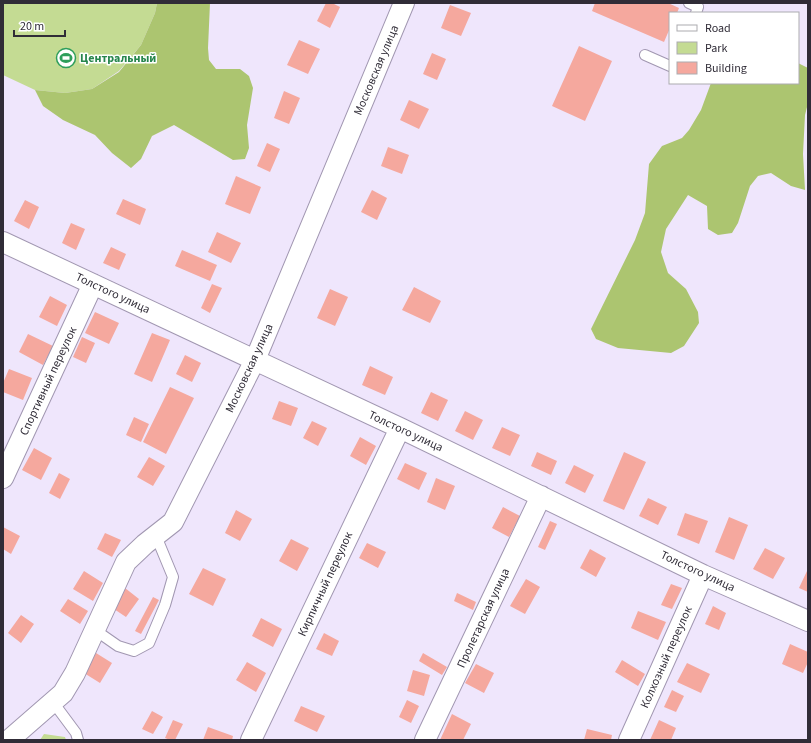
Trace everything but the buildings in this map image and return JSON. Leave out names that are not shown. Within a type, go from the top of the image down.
[{"type":"street","name":"Московская улица","points":[[9,740],[64,693],[126,562],[145,544],[173,522],[255,360],[404,3]]},
{"type":"street","name":"Толстого улица","points":[[3,242],[400,428],[703,575],[808,621]]},
{"type":"street","name":"Спортивный переулок","points":[[3,478],[93,284]]},
{"type":"street","name":"Кирпичный переулок","points":[[251,740],[400,428]]},
{"type":"street","name":"Пролетарская улица","points":[[426,740],[541,496]]},
{"type":"street","name":"Колхозный переулок","points":[[629,740],[703,575]]},
{"type":"lane","points":[[689,3],[698,7],[696,12]]},
{"type":"lane","points":[[645,55],[669,66]]},
{"type":"lane","points":[[95,630],[118,646],[134,651],[148,643],[166,605],[173,577],[156,536]]},
{"type":"lane","points":[[52,704],[76,733],[78,740]]},
{"type":"green space","name":"Центральный","points":[[3,3],[157,3],[155,13],[141,45],[119,71],[92,89],[65,93],[35,90],[3,75]]},
{"type":"green space","points":[[157,3],[210,3],[208,48],[209,60],[216,69],[240,69],[249,76],[253,88],[247,125],[249,148],[245,159],[233,160],[174,125],[152,136],[141,159],[131,168],[112,153],[95,135],[63,120],[43,106],[35,90],[65,93],[92,89],[119,72],[141,45],[155,13]]},
{"type":"green space","points":[[799,64],[808,68],[808,103],[805,115],[803,154],[805,190],[791,186],[771,173],[758,176],[750,186],[738,223],[732,233],[718,235],[708,229],[707,206],[688,195],[666,229],[661,252],[668,273],[686,289],[698,312],[699,323],[684,346],[671,353],[618,348],[596,339],[591,329],[635,240],[645,213],[649,164],[662,146],[682,138],[689,130],[701,110],[711,84],[799,84]]},
{"type":"green space","points":[[44,734],[65,737],[66,740],[40,740]]},
{"type":"place","name":"Центральный","points":[[66,58]]}]
